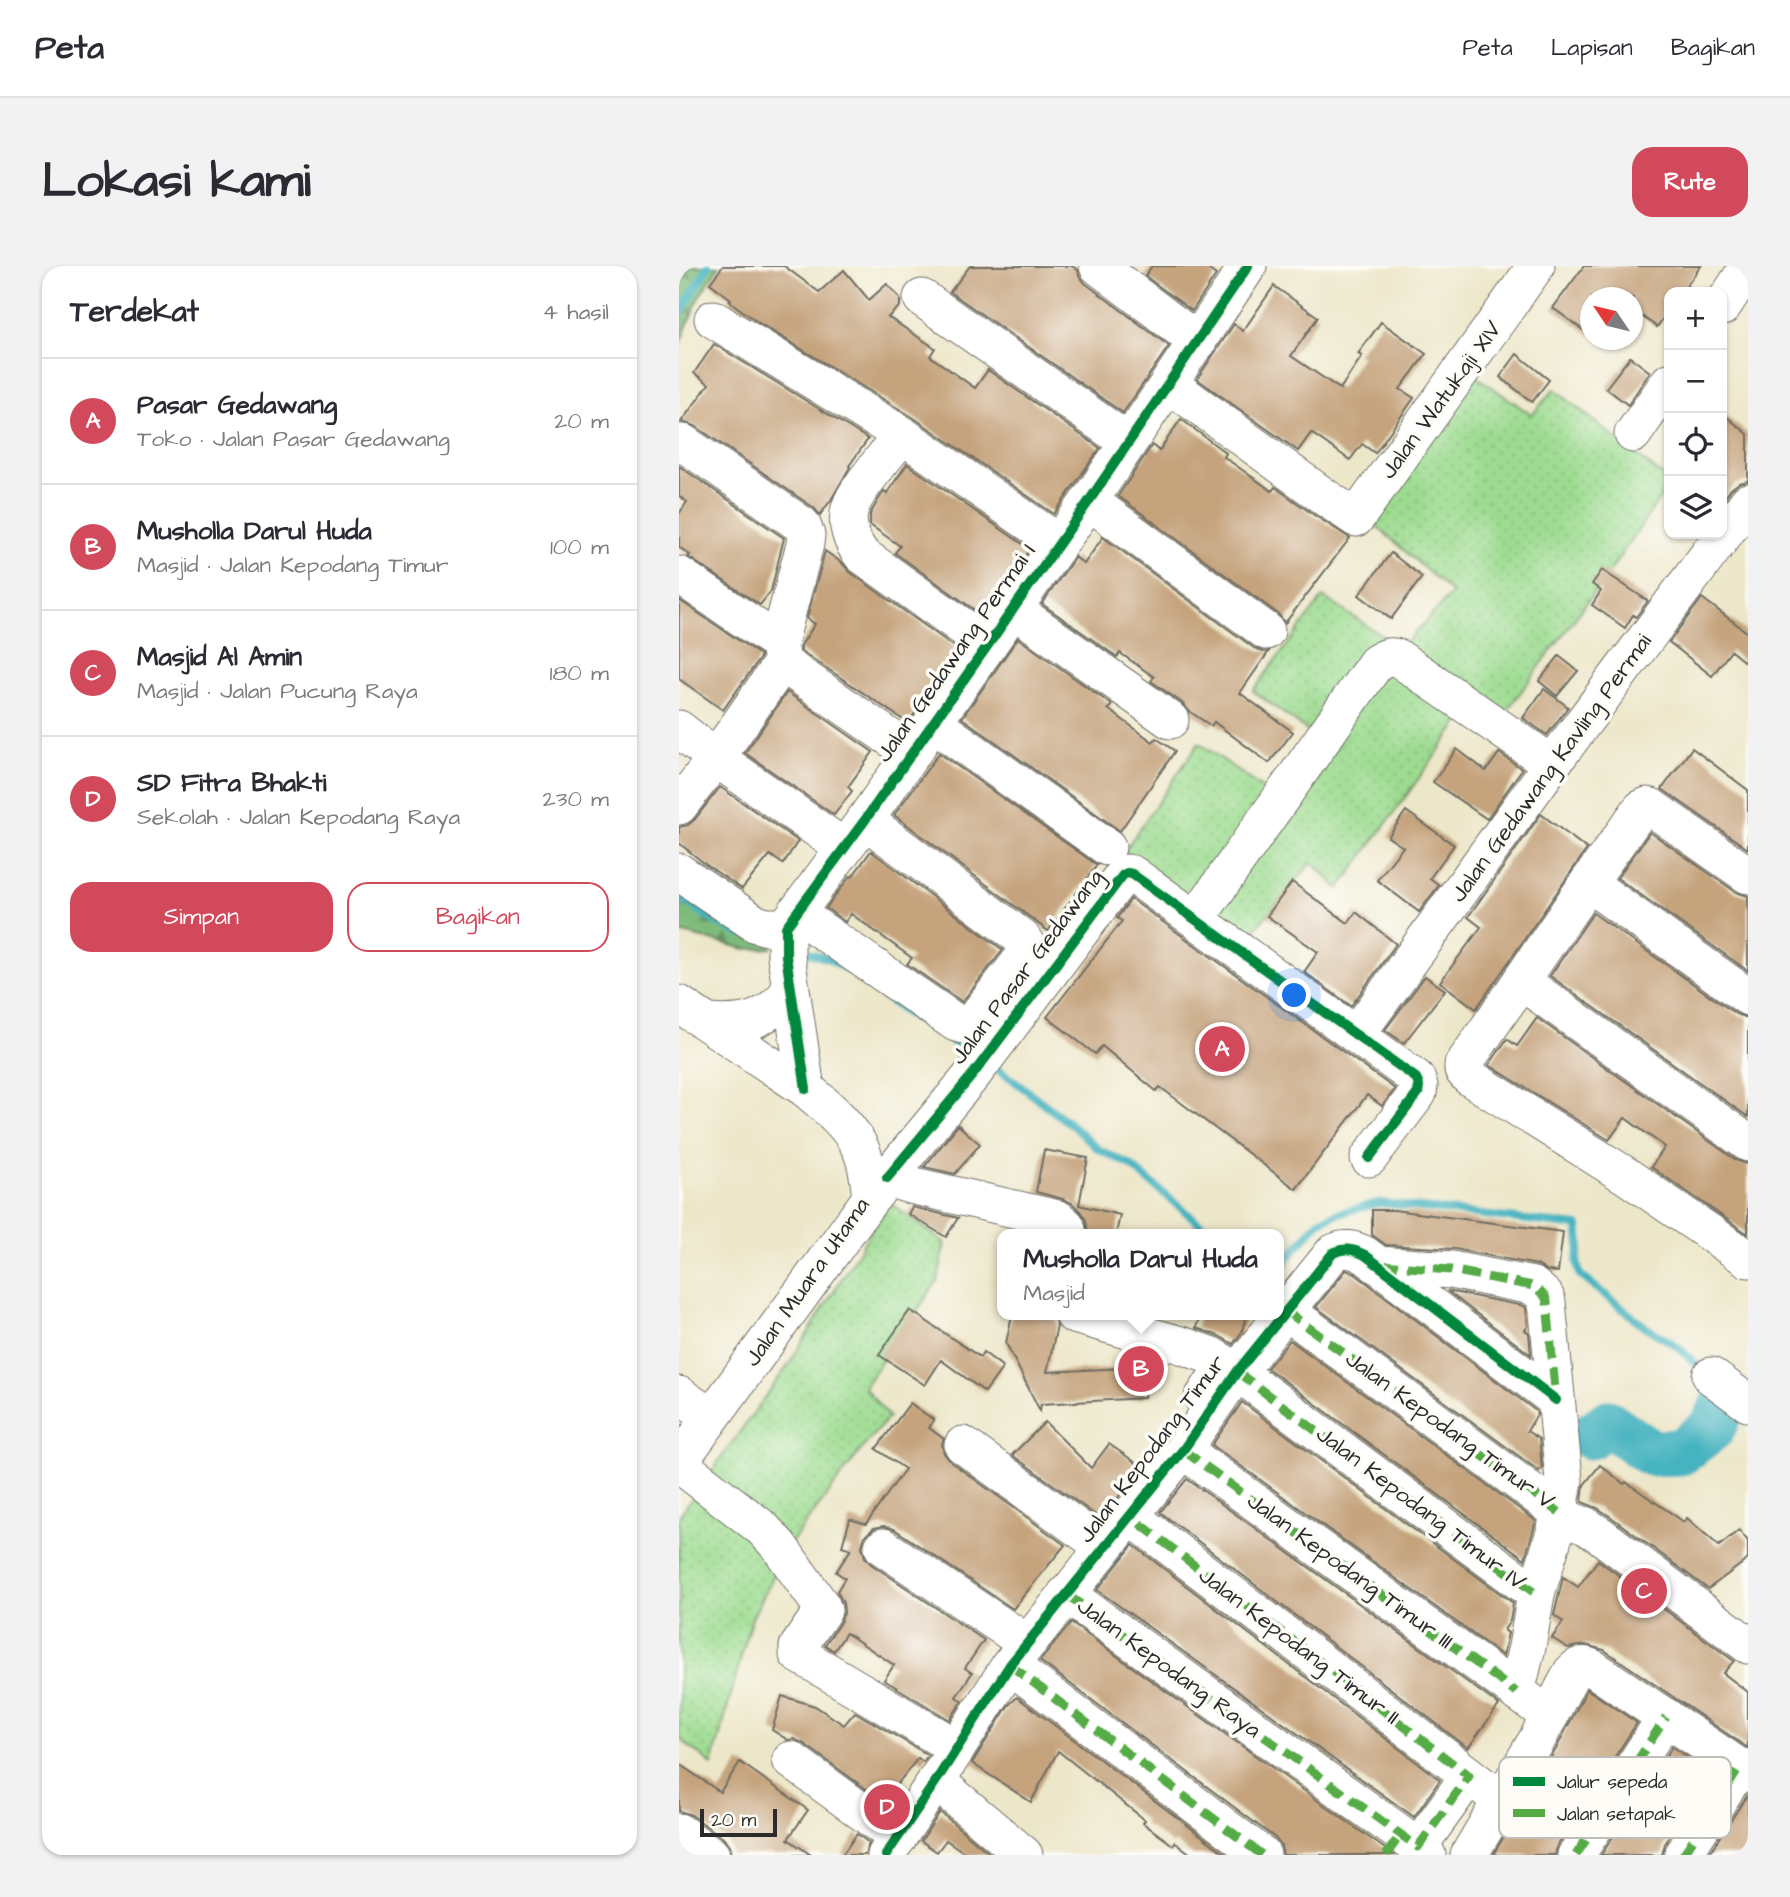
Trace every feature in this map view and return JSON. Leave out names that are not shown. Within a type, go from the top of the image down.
[{"type":"street","points":[[1098,266],[1198,342]]},
{"type":"street","name":"Jalan Gedawang Permai I","points":[[789,933],[854,834],[1089,501],[1248,266]]},
{"type":"street","name":"Jalan Watukaji XIV","points":[[1169,384],[1356,518],[1536,266]]},
{"type":"street","points":[[1727,298],[1743,271]]},
{"type":"street","points":[[922,298],[1128,442]]},
{"type":"street","name":"Jalan Gedawang Permai I","points":[[713,318],[902,435],[1059,543]]},
{"type":"street","points":[[1633,434],[1664,389]]},
{"type":"street","name":"Jalan Gedawang Permai I","points":[[902,435],[856,496],[849,511],[849,529],[855,547],[862,555],[988,645]]},
{"type":"street","points":[[679,443],[683,443],[802,525],[806,535],[781,653],[716,758],[679,806]]},
{"type":"street","points":[[1089,501],[1266,631]]},
{"type":"street","name":"Jalan Gedawang Kavling Permai","points":[[1356,1035],[1552,764],[1748,502]]},
{"type":"street","name":"Jalan Gedawang Permai I","points":[[679,575],[912,752]]},
{"type":"street","name":"Jalan Gedawang Permai I","points":[[1013,608],[1170,720]]},
{"type":"street","points":[[1196,919],[1376,663],[1386,657],[1398,658],[1552,764]]},
{"type":"street","name":"Jalan Gedawang Permai I","points":[[933,723],[1107,847]]},
{"type":"street","points":[[679,729],[716,758],[854,834],[1022,938],[1027,946],[1027,953],[970,1025],[963,1026],[789,933],[756,924],[679,872]]},
{"type":"street","points":[[1748,875],[1651,807],[1641,809],[1463,1065],[1463,1070],[1469,1077],[1625,1175],[1748,1258]]},
{"type":"street","name":"Jalan Pasar Gedawang","points":[[879,1188],[974,1073],[1127,873],[1196,919],[1416,1078],[1418,1093],[1369,1158]]},
{"type":"street","points":[[1588,883],[1748,997]]},
{"type":"street","points":[[789,933],[791,991],[806,1089]]},
{"type":"street","points":[[1521,981],[1748,1143]]},
{"type":"street","points":[[693,1014],[727,1025],[754,1021],[764,1016],[791,991]]},
{"type":"street","name":"Jalan Muara Utama","points":[[679,1463],[879,1188],[868,1171],[861,1148],[849,1130],[823,1104],[806,1089],[693,1014]]},
{"type":"street","points":[[879,1188],[910,1185],[1058,1219],[1067,1229]]},
{"type":"street","name":"Jalan Kepodang Timur","points":[[1285,1310],[1323,1263],[1340,1249],[1358,1252],[1377,1265]]},
{"type":"street","points":[[1377,1265],[1556,1400]]},
{"type":"street","name":"Jalan Kepodang Timur V","points":[[1377,1265],[1451,1270],[1533,1286],[1548,1302],[1564,1480],[1561,1516]]},
{"type":"street","name":"Jalan Kepodang Timur V","points":[[1285,1310],[1561,1516]]},
{"type":"street","name":"Jalan Kepodang Timur","points":[[1092,1320],[1181,1345],[1222,1362],[1220,1372],[1173,1446],[1162,1468],[1160,1479]]},
{"type":"street","name":"Jalan Kepodang Timur","points":[[1066,1594],[1183,1450],[1237,1371],[1277,1320]]},
{"type":"street","name":"Jalan Kepodang Timur IV","points":[[1237,1371],[1536,1594],[1561,1516]]},
{"type":"street","points":[[1711,1376],[1748,1403]]},
{"type":"street","points":[[679,1395],[711,1417]]},
{"type":"street","points":[[963,1445],[1104,1547]]},
{"type":"street","name":"Jalan Kepodang Timur III","points":[[1183,1450],[1550,1716]]},
{"type":"street","points":[[679,1463],[762,1528],[779,1546],[822,1607],[823,1610],[797,1647],[798,1654],[957,1748]]},
{"type":"street","name":"Jalan Kepodang Timur II","points":[[1130,1516],[1499,1798]]},
{"type":"street","points":[[1561,1516],[1600,1535],[1748,1645]]},
{"type":"street","points":[[883,1547],[1018,1654],[1262,1855]]},
{"type":"street","name":"Jalan Kepodang Raya","points":[[892,1846],[1018,1654],[1066,1594],[1408,1848]]},
{"type":"street","points":[[1516,1692],[1536,1594]]},
{"type":"street","points":[[1526,1757],[1572,1672],[1577,1667],[1586,1665],[1725,1757]]},
{"type":"street","points":[[1640,1757],[1666,1717]]},
{"type":"street","points":[[791,1760],[892,1846]]},
{"type":"street","points":[[1731,1788],[1744,1770]]},
{"type":"street","points":[[1408,1848],[1469,1776]]},
{"type":"street","points":[[936,1781],[1024,1855]]},
{"type":"street","points":[[1469,1855],[1499,1803]]},
{"type":"street","points":[[679,1832],[711,1855]]},
{"type":"street","points":[[1576,1855],[1587,1838]]},
{"type":"street","points":[[1683,1855],[1695,1838]]},
{"type":"green space","points":[[679,266],[719,266],[699,297],[679,345]]},
{"type":"green space","points":[[1473,374],[1532,415],[1554,389],[1664,477],[1664,492],[1610,571],[1506,712],[1479,695],[1339,889],[1312,862],[1249,936],[1124,851],[1199,743],[1265,790],[1312,734],[1253,691],[1323,597],[1401,648],[1452,593],[1370,520]]},
{"type":"green space","points":[[679,888],[754,929],[772,948],[746,949],[679,932]]},
{"type":"green space","points":[[889,1202],[945,1243],[938,1280],[864,1387],[889,1417],[788,1547],[751,1620],[712,1765],[679,1738],[679,1516],[789,1364]]},
{"type":"building","points":[[723,266],[784,266],[819,292],[844,270],[869,300],[887,284],[900,298],[900,306],[888,317],[935,348],[930,356],[975,388],[988,370],[1100,448],[1054,514],[914,418],[759,323],[729,301],[731,299],[710,283]]},
{"type":"building","points":[[970,266],[1072,266],[1078,270],[1085,283],[1169,346],[1123,413],[950,292]]},
{"type":"building","points":[[1152,266],[1204,266],[1216,275],[1192,311],[1145,276]]},
{"type":"building","points":[[1584,266],[1701,266],[1686,287],[1664,287],[1664,317],[1657,327],[1643,317],[1643,287],[1580,287],[1580,328],[1553,308]]},
{"type":"building","points":[[1274,286],[1318,317],[1291,356],[1340,389],[1362,356],[1358,354],[1381,322],[1426,354],[1400,389],[1414,398],[1375,453],[1362,444],[1350,460],[1311,433],[1298,451],[1197,379],[1234,324],[1243,331]]},
{"type":"building","points":[[714,344],[868,439],[820,515],[814,508],[695,426],[681,422],[709,384],[694,373]]},
{"type":"building","points":[[1517,354],[1549,380],[1532,402],[1500,377]]},
{"type":"building","points":[[1630,357],[1650,372],[1628,405],[1606,388]]},
{"type":"building","points":[[1727,417],[1748,434],[1748,481],[1731,489],[1727,495]]},
{"type":"building","points":[[1181,419],[1226,453],[1224,457],[1272,491],[1275,487],[1350,538],[1285,623],[1278,614],[1118,496],[1152,445],[1159,451]]},
{"type":"building","points":[[907,464],[1030,549],[983,616],[895,553],[900,546],[870,525],[870,514],[877,502],[884,491],[887,493]]},
{"type":"building","points":[[679,466],[784,538],[771,591],[760,605],[688,557],[690,555],[679,547],[679,514],[687,502],[679,496]]},
{"type":"building","points":[[1103,537],[1254,648],[1263,652],[1269,651],[1240,693],[1293,732],[1269,763],[1214,722],[1211,726],[1189,711],[1151,681],[1154,677],[1120,653],[1117,657],[1042,604],[1075,557],[1084,564]]},
{"type":"building","points":[[825,551],[959,650],[908,723],[801,651],[801,645],[815,624],[807,618]]},
{"type":"building","points":[[1391,553],[1422,577],[1391,619],[1359,595]]},
{"type":"building","points":[[1602,570],[1648,601],[1636,617],[1633,615],[1625,628],[1592,605],[1601,591],[1592,584]]},
{"type":"building","points":[[1702,598],[1748,633],[1748,665],[1731,651],[1712,676],[1669,642]]},
{"type":"building","points":[[679,600],[760,655],[723,710],[679,679]]},
{"type":"building","points":[[1018,638],[1112,705],[1108,709],[1153,742],[1156,738],[1175,751],[1120,831],[962,718]]},
{"type":"building","points":[[1559,656],[1578,671],[1557,696],[1539,681]]},
{"type":"building","points":[[1544,689],[1568,707],[1547,735],[1523,718]]},
{"type":"building","points":[[787,692],[873,752],[848,787],[852,791],[834,815],[745,753]]},
{"type":"building","points":[[1692,748],[1748,790],[1748,849],[1662,789]]},
{"type":"building","points":[[1457,749],[1486,771],[1499,753],[1522,769],[1487,819],[1433,782]]},
{"type":"building","points":[[939,753],[1097,865],[1048,931],[894,815]]},
{"type":"building","points":[[720,787],[798,841],[783,864],[770,855],[742,889],[679,843],[679,827],[688,825],[695,819]]},
{"type":"building","points":[[1406,811],[1454,845],[1430,878],[1439,885],[1419,912],[1377,880],[1403,847],[1388,837]]},
{"type":"building","points":[[1541,814],[1587,849],[1476,1009],[1440,982],[1481,927],[1468,917]]},
{"type":"building","points":[[1650,832],[1736,892],[1748,896],[1748,971],[1617,878]]},
{"type":"building","points":[[871,851],[1003,950],[962,1002],[907,964],[912,958],[851,914],[845,922],[826,908]]},
{"type":"building","points":[[1292,882],[1348,923],[1356,912],[1396,944],[1351,1006],[1304,972],[1318,952],[1267,916]]},
{"type":"building","points":[[1131,899],[1395,1089],[1382,1106],[1367,1095],[1296,1189],[1160,1087],[1156,1091],[1102,1046],[1095,1054],[1047,1017],[1122,921],[1117,918]]},
{"type":"building","points":[[1593,913],[1736,1014],[1748,1018],[1748,1117],[1550,976]]},
{"type":"building","points":[[1425,976],[1445,990],[1404,1043],[1385,1030]]},
{"type":"building","points":[[1537,1018],[1736,1160],[1748,1164],[1748,1234],[1651,1167],[1665,1147],[1625,1118],[1609,1140],[1489,1065],[1507,1039],[1517,1046]]},
{"type":"building","points":[[958,1125],[980,1144],[955,1174],[924,1167]]},
{"type":"building","points":[[1044,1150],[1088,1158],[1079,1205],[1120,1215],[1117,1229],[1087,1229],[1086,1220],[1072,1203],[1036,1192]]},
{"type":"building","points":[[912,1207],[958,1218],[946,1237],[908,1214]]},
{"type":"building","points":[[1372,1210],[1394,1210],[1563,1232],[1558,1272],[1547,1271],[1537,1265],[1455,1249],[1386,1245],[1372,1235]]},
{"type":"building","points":[[1346,1270],[1354,1273],[1536,1411],[1537,1415],[1527,1431],[1539,1439],[1542,1467],[1539,1471],[1316,1307]]},
{"type":"building","points":[[1447,1291],[1524,1306],[1528,1326],[1525,1330],[1529,1333],[1531,1355]]},
{"type":"building","points":[[910,1310],[980,1357],[983,1352],[1003,1367],[985,1392],[941,1360],[925,1385],[879,1355]]},
{"type":"building","points":[[1011,1320],[1055,1320],[1057,1326],[1047,1372],[1124,1368],[1128,1352],[1152,1359],[1144,1398],[1041,1404],[1040,1411],[1006,1343]]},
{"type":"building","points":[[1198,1320],[1245,1320],[1233,1344],[1196,1328]]},
{"type":"building","points":[[1290,1340],[1536,1521],[1525,1559],[1267,1368]]},
{"type":"building","points":[[1242,1402],[1513,1603],[1510,1621],[1504,1630],[1508,1633],[1503,1656],[1212,1445]]},
{"type":"building","points":[[910,1403],[934,1420],[929,1428],[944,1439],[944,1453],[951,1462],[1065,1545],[1013,1609],[894,1529],[884,1526],[874,1528],[865,1536],[862,1546],[865,1557],[871,1564],[984,1640],[965,1668],[972,1673],[956,1697],[962,1701],[950,1720],[884,1680],[894,1665],[846,1633],[834,1651],[825,1645],[844,1613],[837,1591],[845,1578],[836,1572],[851,1549],[842,1546],[850,1519],[866,1524],[905,1469],[876,1449]]},
{"type":"building","points":[[1045,1422],[1091,1468],[1109,1444],[1142,1467],[1101,1519],[1012,1455]]},
{"type":"building","points":[[1600,1465],[1624,1484],[1626,1482],[1684,1522],[1687,1518],[1719,1546],[1739,1530],[1748,1541],[1748,1559],[1708,1589],[1611,1517],[1582,1502],[1584,1485]]},
{"type":"building","points":[[1187,1479],[1499,1705],[1468,1748],[1160,1512]]},
{"type":"building","points":[[1133,1545],[1440,1780],[1414,1817],[1097,1590]]},
{"type":"building","points":[[1598,1560],[1734,1661],[1723,1673],[1748,1692],[1748,1748],[1604,1650],[1585,1645],[1568,1648],[1552,1638],[1563,1622],[1554,1615],[1563,1577],[1578,1587]]},
{"type":"building","points":[[1071,1623],[1394,1855],[1283,1855],[1275,1838],[1040,1661]]},
{"type":"building","points":[[1587,1689],[1637,1723],[1615,1757],[1551,1757]]},
{"type":"building","points":[[782,1696],[815,1706],[844,1725],[855,1712],[928,1755],[923,1762],[918,1758],[891,1792],[899,1798],[892,1808],[803,1743],[794,1739],[788,1740],[772,1730]]},
{"type":"building","points":[[1017,1697],[1227,1855],[1192,1855],[1175,1842],[1173,1845],[1058,1751],[1031,1802],[972,1763],[1008,1706]]},
{"type":"building","points":[[1672,1747],[1687,1757],[1665,1757]]},
{"type":"building","points":[[740,1762],[808,1810],[788,1839],[811,1855],[732,1855],[730,1846],[723,1838],[691,1815],[679,1811],[679,1764],[720,1792]]},
{"type":"building","points":[[1748,1794],[1748,1855],[1708,1855],[1719,1838],[1731,1838],[1731,1820]]},
{"type":"building","points":[[940,1812],[989,1853],[968,1855],[946,1840],[937,1852],[921,1841]]},
{"type":"building","points":[[857,1834],[869,1843],[865,1855],[842,1855]]},
{"type":"building","points":[[1503,1838],[1562,1838],[1555,1855],[1494,1853]]},
{"type":"building","points":[[1612,1838],[1669,1838],[1662,1855],[1601,1855]]},
{"type":"waterway","points":[[679,316],[708,266]]},
{"type":"waterway","points":[[679,897],[716,922],[740,934]]},
{"type":"waterway","points":[[796,949],[829,959],[848,970]]},
{"type":"waterway","points":[[870,986],[910,1016],[976,1056]]},
{"type":"waterway","points":[[990,1065],[1074,1127],[1098,1149],[1130,1165],[1206,1229]]},
{"type":"waterway","points":[[1284,1263],[1319,1221],[1379,1203],[1578,1226],[1580,1245],[1577,1261],[1580,1275],[1647,1328],[1677,1346],[1704,1372]]},
{"type":"waterway","points":[[1590,1436],[1608,1423],[1651,1453],[1681,1452],[1712,1428],[1723,1406]]},
{"type":"marked path","points":[[1380,1265],[1451,1270],[1533,1286],[1545,1296],[1547,1302],[1556,1400]]},
{"type":"marked path","points":[[1285,1310],[1559,1512]]},
{"type":"marked path","points":[[1237,1372],[1536,1594]]},
{"type":"marked path","points":[[1183,1450],[1516,1692]]},
{"type":"marked path","points":[[1066,1594],[1418,1847],[1469,1776],[1130,1516]]},
{"type":"marked path","points":[[1010,1665],[1262,1855]]},
{"type":"marked path","points":[[1640,1757],[1666,1717]]},
{"type":"marked path","points":[[1731,1781],[1740,1767]]},
{"type":"marked path","points":[[1386,1855],[1401,1834]]},
{"type":"marked path","points":[[1576,1855],[1587,1838]]},
{"type":"marked path","points":[[1683,1855],[1694,1838]]},
{"type":"cycle path","points":[[806,1089],[786,956],[786,927],[865,820],[1089,501],[1248,266]]},
{"type":"cycle path","points":[[887,1178],[974,1073],[1127,873],[1416,1078],[1418,1093],[1369,1158]]},
{"type":"cycle path","points":[[1284,1314],[1333,1253],[1341,1250],[1356,1251],[1365,1255],[1556,1400]]},
{"type":"cycle path","points":[[886,1855],[1010,1665],[1183,1450],[1237,1372],[1279,1320]]},
{"type":"place","name":"Pasar Gedawang","points":[[1222,1049]]},
{"type":"place","name":"Musholla Darul Huda","points":[[1141,1369]]},
{"type":"place","name":"Masjid Al Amin","points":[[1644,1591]]},
{"type":"place","name":"SD Fitra Bhakti","points":[[887,1807]]}]
